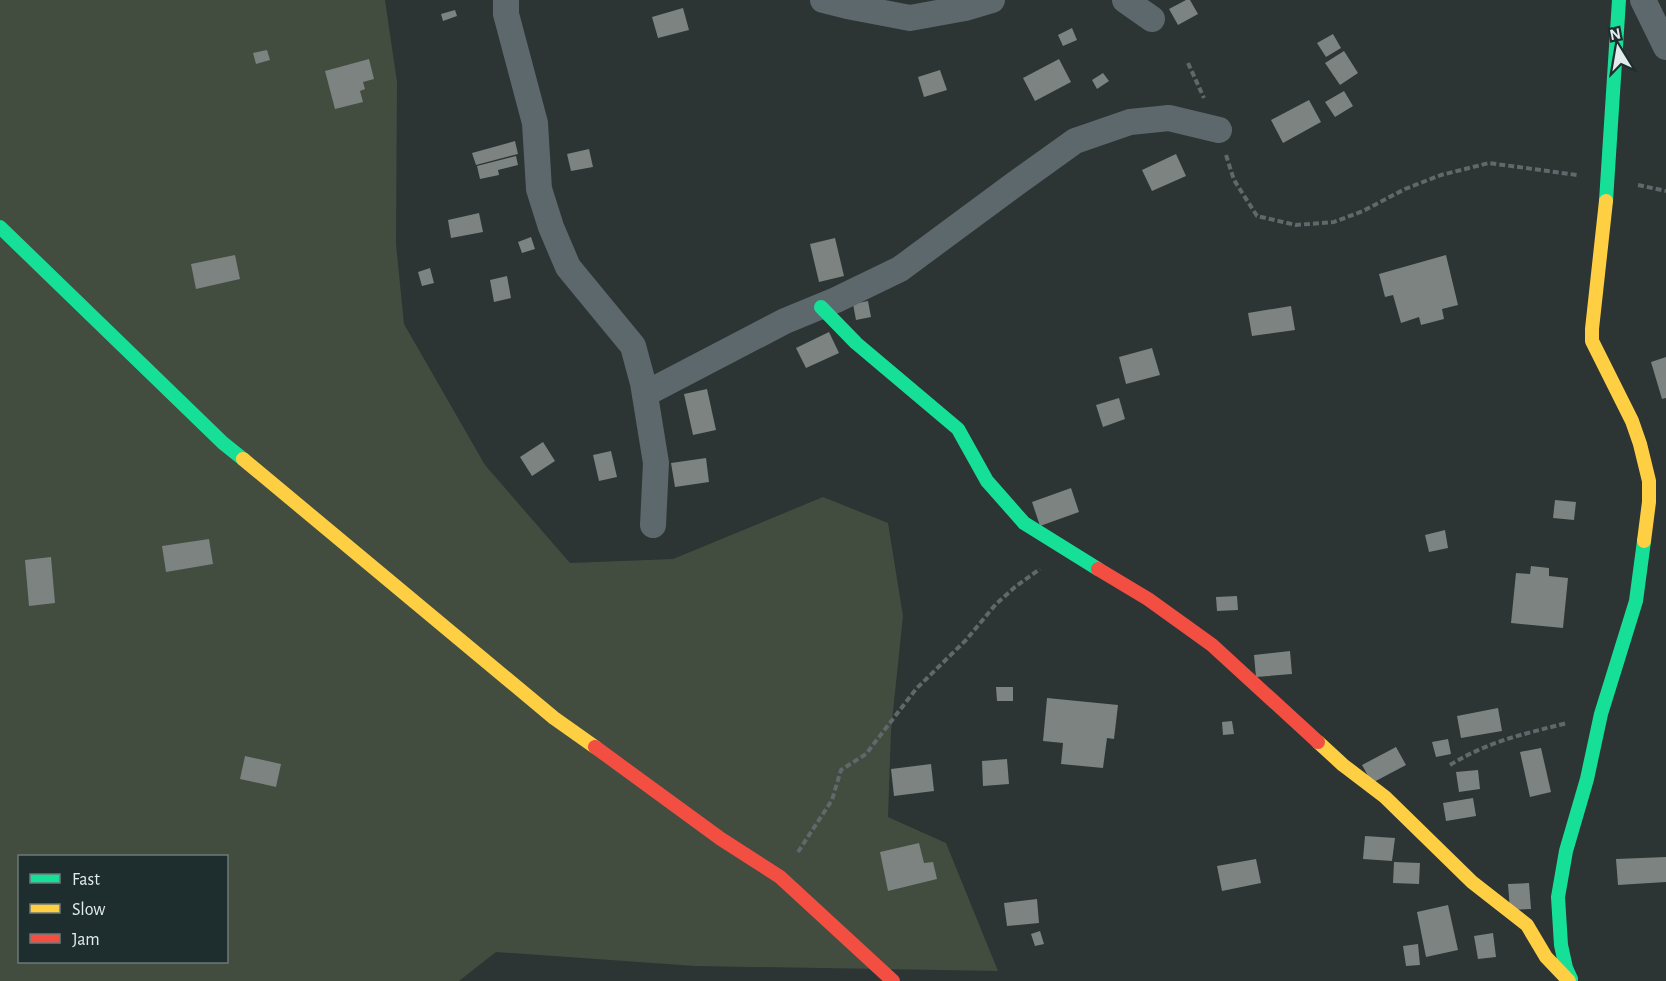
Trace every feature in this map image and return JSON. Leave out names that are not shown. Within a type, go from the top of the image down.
[{"type":"street","points":[[506,0],[506,14],[535,123],[539,189],[551,227],[568,267],[633,346],[645,394],[656,463],[653,525]]},
{"type":"street","points":[[823,0],[910,18],[946,6],[965,8],[992,0]]},
{"type":"street","points":[[1125,0],[1152,19]]},
{"type":"street","points":[[1570,981],[1561,945],[1558,897],[1566,851],[1587,779],[1601,714],[1636,601],[1649,502],[1648,481],[1640,444],[1632,421],[1592,341],[1608,180],[1619,0]]},
{"type":"street","points":[[1643,0],[1666,47]]},
{"type":"street","points":[[645,394],[785,321],[821,307],[900,269],[1075,141],[1130,122],[1169,118],[1219,130]]},
{"type":"street","points":[[0,227],[223,443],[554,718],[721,839],[780,877],[893,981]]},
{"type":"street","points":[[821,307],[856,343],[958,429],[987,481],[1024,524],[1148,599],[1212,645],[1344,765],[1385,797],[1472,882],[1527,926],[1546,957],[1570,981]]},
{"type":"path","points":[[1188,63],[1219,130],[1234,180],[1257,216],[1296,225],[1334,222],[1363,211],[1405,189],[1441,174],[1489,163],[1608,180],[1666,191]]},
{"type":"path","points":[[780,877],[829,806],[841,770],[870,750],[916,689],[966,640],[996,604],[1015,587],[1068,549]]},
{"type":"path","points":[[1450,765],[1469,753],[1491,744],[1601,714]]},
{"type":"green space","points":[[0,0],[385,0],[397,82],[396,244],[404,324],[485,465],[570,563],[673,559],[823,497],[888,523],[903,616],[891,731],[888,817],[946,843],[998,971],[695,966],[496,952],[459,981],[0,981]]},
{"type":"building","points":[[1190,0],[1198,14],[1178,25],[1169,9]]},
{"type":"building","points":[[683,8],[689,30],[658,38],[652,17]]},
{"type":"building","points":[[455,10],[457,16],[443,21],[441,14]]},
{"type":"building","points":[[1072,28],[1077,40],[1063,46],[1058,35]]},
{"type":"building","points":[[1333,34],[1341,48],[1326,57],[1317,43]]},
{"type":"building","points":[[267,50],[270,60],[256,64],[253,53]]},
{"type":"building","points":[[1344,51],[1358,73],[1340,85],[1325,63]]},
{"type":"building","points":[[369,59],[374,79],[363,82],[365,89],[360,91],[363,102],[335,109],[325,71]]},
{"type":"building","points":[[1059,59],[1071,82],[1035,101],[1023,78]]},
{"type":"building","points":[[940,70],[947,90],[924,97],[918,77]]},
{"type":"building","points":[[1103,73],[1109,81],[1097,89],[1092,80]]},
{"type":"building","points":[[1344,91],[1353,106],[1335,117],[1325,102]]},
{"type":"building","points":[[1309,100],[1321,122],[1283,143],[1271,120]]},
{"type":"building","points":[[515,141],[518,154],[476,165],[472,153]]},
{"type":"building","points":[[589,149],[593,167],[571,171],[567,154]]},
{"type":"building","points":[[1176,154],[1186,176],[1152,191],[1142,170]]},
{"type":"building","points":[[516,156],[518,165],[498,170],[499,175],[480,179],[477,166]]},
{"type":"building","points":[[479,213],[483,232],[451,238],[448,220]]},
{"type":"building","points":[[531,237],[535,249],[522,253],[518,242]]},
{"type":"building","points":[[835,238],[844,276],[819,282],[810,244]]},
{"type":"building","points":[[235,255],[240,279],[196,289],[191,264]]},
{"type":"building","points":[[1446,255],[1458,305],[1442,309],[1444,319],[1421,325],[1419,317],[1401,323],[1393,295],[1385,297],[1379,274]]},
{"type":"building","points":[[430,268],[434,283],[422,286],[418,272]]},
{"type":"building","points":[[507,276],[511,298],[494,302],[490,280]]},
{"type":"building","points":[[868,301],[871,317],[856,320],[853,304]]},
{"type":"building","points":[[1291,306],[1295,330],[1252,336],[1248,313]]},
{"type":"building","points":[[829,332],[839,353],[806,368],[796,348]]},
{"type":"building","points":[[1152,348],[1160,375],[1126,384],[1119,357]]},
{"type":"building","points":[[1666,357],[1666,398],[1662,399],[1651,362]]},
{"type":"building","points":[[707,389],[716,430],[693,435],[684,394]]},
{"type":"building","points":[[1119,398],[1125,419],[1103,427],[1096,405]]},
{"type":"building","points":[[543,442],[555,461],[532,476],[520,457]]},
{"type":"building","points":[[611,451],[617,477],[599,481],[593,455]]},
{"type":"building","points":[[706,458],[709,482],[675,487],[671,463]]},
{"type":"building","points":[[1071,488],[1079,512],[1040,526],[1032,502]]},
{"type":"building","points":[[1555,500],[1576,502],[1574,520],[1553,518]]},
{"type":"building","points":[[1445,530],[1448,548],[1429,552],[1425,535]]},
{"type":"building","points":[[209,539],[213,564],[166,572],[162,546]]},
{"type":"building","points":[[51,557],[55,603],[29,606],[25,560]]},
{"type":"building","points":[[1531,566],[1549,568],[1549,576],[1568,578],[1563,628],[1511,623],[1516,573],[1530,574]]},
{"type":"building","points":[[1237,596],[1238,610],[1217,611],[1216,597]]},
{"type":"building","points":[[1290,651],[1292,674],[1256,677],[1254,655]]},
{"type":"building","points":[[996,687],[1013,687],[1013,701],[997,701]]},
{"type":"building","points":[[1047,698],[1118,705],[1114,739],[1107,738],[1103,768],[1061,764],[1063,743],[1043,741]]},
{"type":"building","points":[[1498,708],[1502,731],[1461,738],[1457,716]]},
{"type":"building","points":[[1232,721],[1234,734],[1223,735],[1222,722]]},
{"type":"building","points":[[1448,739],[1451,754],[1436,757],[1432,742]]},
{"type":"building","points":[[1396,747],[1406,765],[1372,783],[1362,765]]},
{"type":"building","points":[[1541,748],[1551,792],[1530,797],[1520,752]]},
{"type":"building","points":[[245,756],[281,764],[276,787],[240,779]]},
{"type":"building","points":[[1007,759],[1009,784],[983,786],[982,761]]},
{"type":"building","points":[[931,764],[934,791],[894,796],[891,769]]},
{"type":"building","points":[[1478,770],[1480,789],[1459,792],[1456,772]]},
{"type":"building","points":[[1473,798],[1476,816],[1446,821],[1443,803]]},
{"type":"building","points":[[1365,836],[1395,838],[1392,861],[1363,859]]},
{"type":"building","points":[[919,843],[924,863],[933,862],[937,879],[888,891],[880,852]]},
{"type":"building","points":[[1666,857],[1666,882],[1618,885],[1616,859]]},
{"type":"building","points":[[1256,859],[1261,883],[1222,891],[1217,866]]},
{"type":"building","points":[[1394,862],[1420,863],[1419,884],[1393,883]]},
{"type":"building","points":[[1529,883],[1531,909],[1510,910],[1508,884]]},
{"type":"building","points":[[1037,899],[1039,923],[1007,926],[1004,903]]},
{"type":"building","points":[[1448,905],[1458,950],[1426,957],[1417,912]]},
{"type":"building","points":[[1040,931],[1044,944],[1035,946],[1031,934]]},
{"type":"building","points":[[1493,933],[1496,957],[1478,959],[1474,936]]},
{"type":"building","points":[[1418,944],[1420,965],[1406,966],[1403,946]]},
{"type":"traffic: fast","points":[[1606,201],[1619,0]]},
{"type":"traffic: fast","points":[[0,227],[223,443],[243,459]]},
{"type":"traffic: fast","points":[[821,307],[856,343],[958,429],[987,481],[1024,523],[1098,569]]},
{"type":"traffic: fast","points":[[1571,979],[1561,945],[1558,897],[1566,851],[1587,779],[1601,714],[1636,601],[1644,541]]},
{"type":"traffic: slow","points":[[1606,201],[1592,341],[1632,421],[1640,444],[1649,481],[1644,541]]},
{"type":"traffic: slow","points":[[243,459],[554,718],[595,747]]},
{"type":"traffic: slow","points":[[1318,742],[1343,765],[1385,797],[1472,882],[1527,925],[1546,957],[1569,981]]},
{"type":"traffic: jam","points":[[1098,569],[1148,599],[1212,645],[1318,742]]},
{"type":"traffic: jam","points":[[595,747],[721,839],[780,877],[893,981]]}]
